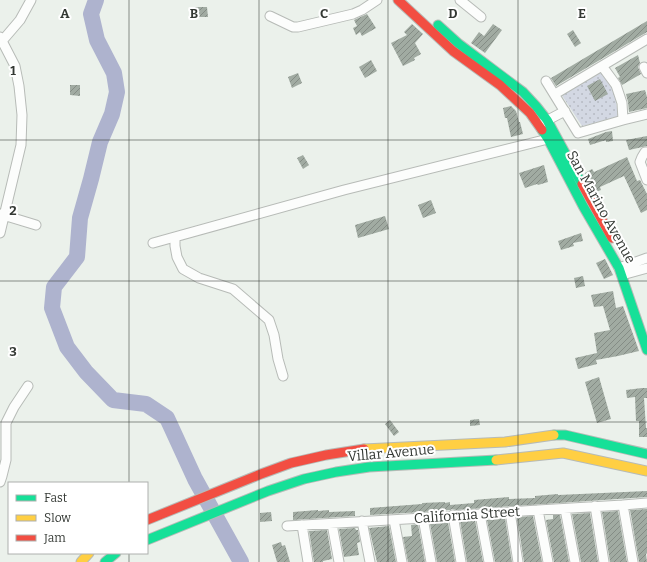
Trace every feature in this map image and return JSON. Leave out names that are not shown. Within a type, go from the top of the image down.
[{"type":"main road","name":"San Marino Avenue","points":[[398,0],[454,51],[500,85],[530,113],[552,138],[591,199],[621,254],[624,270],[624,283],[647,350]]},
{"type":"main road","name":"San Marino Avenue","points":[[411,0],[459,44],[523,92],[547,120],[552,138],[583,206],[624,270],[647,325]]},
{"type":"main road","points":[[583,206],[591,199]]},
{"type":"main road","name":"Villar Avenue","points":[[149,519],[261,474],[291,463],[326,454],[368,449],[505,442],[564,435],[647,454]]},
{"type":"main road","name":"Villar Avenue","points":[[148,540],[268,491],[304,479],[369,467],[503,460],[563,453],[647,471]]},
{"type":"main road","points":[[81,562],[88,554]]},
{"type":"main road","points":[[105,562],[115,554]]},
{"type":"street","points":[[0,233],[2,215],[21,145],[22,115],[15,66],[1,39],[20,20],[31,0]]},
{"type":"street","points":[[270,16],[293,27],[298,27],[352,14],[362,10],[377,0]]},
{"type":"street","points":[[460,0],[481,17]]},
{"type":"street","points":[[555,94],[647,40]]},
{"type":"street","points":[[602,66],[616,85],[622,103],[623,120]]},
{"type":"street","points":[[546,81],[578,133],[647,114]]},
{"type":"street","points":[[539,125],[565,111]]},
{"type":"street","points":[[153,243],[344,190],[552,138]]},
{"type":"street","points":[[646,152],[640,162],[647,180]]},
{"type":"street","points":[[2,215],[36,225]]},
{"type":"street","points":[[175,237],[175,246],[182,269],[199,278],[233,288],[269,320],[274,335],[278,359],[283,376]]},
{"type":"street","points":[[624,270],[647,258]]},
{"type":"street","points":[[624,270],[647,268]]},
{"type":"street","points":[[0,482],[6,460],[3,422],[28,386]]},
{"type":"street","name":"California Street","points":[[287,526],[647,503]]},
{"type":"street","points":[[623,505],[633,562]]},
{"type":"street","points":[[595,506],[604,562]]},
{"type":"street","points":[[565,509],[575,562]]},
{"type":"street","points":[[538,510],[548,562]]},
{"type":"street","points":[[510,512],[518,562]]},
{"type":"street","points":[[480,514],[489,562]]},
{"type":"street","points":[[453,515],[461,562]]},
{"type":"street","points":[[423,518],[431,562]]},
{"type":"street","points":[[394,520],[402,562]]},
{"type":"street","points":[[362,521],[370,562]]},
{"type":"street","points":[[332,524],[339,562]]},
{"type":"street","points":[[302,525],[308,562]]},
{"type":"shaded area","points":[[602,70],[615,92],[618,117],[582,126],[561,94]]},
{"type":"building","points":[[194,7],[207,7],[208,17],[195,17]]},
{"type":"building","points":[[367,14],[376,28],[362,36],[360,32],[356,35],[353,28],[357,26],[354,20]]},
{"type":"building","points":[[647,21],[647,32],[556,86],[551,78]]},
{"type":"building","points":[[412,24],[423,34],[415,43],[421,54],[414,58],[415,60],[403,66],[391,43],[407,35],[404,32]]},
{"type":"building","points":[[493,24],[502,30],[485,53],[471,43],[479,32],[484,36]]},
{"type":"building","points":[[573,30],[581,43],[575,47],[567,34]]},
{"type":"building","points":[[638,55],[640,63],[638,67],[641,74],[622,85],[615,68]]},
{"type":"building","points":[[371,60],[377,71],[365,78],[359,67]]},
{"type":"building","points":[[298,73],[302,83],[292,88],[288,77]]},
{"type":"building","points":[[600,79],[608,94],[595,101],[587,86]]},
{"type":"building","points":[[70,85],[80,85],[80,96],[70,95]]},
{"type":"building","points":[[645,90],[647,97],[647,108],[629,112],[626,94]]},
{"type":"building","points":[[511,106],[516,111],[523,134],[511,137],[503,108]]},
{"type":"building","points":[[612,131],[613,141],[606,142],[606,140],[590,145],[588,139]]},
{"type":"building","points":[[647,136],[647,146],[629,150],[626,140]]},
{"type":"building","points":[[303,155],[309,165],[303,169],[297,158]]},
{"type":"building","points":[[627,157],[637,181],[640,180],[647,194],[647,210],[641,213],[624,176],[600,187],[601,190],[596,192],[585,173],[592,169],[594,172]]},
{"type":"building","points":[[544,165],[548,182],[525,188],[519,173]]},
{"type":"building","points":[[431,200],[436,213],[423,218],[418,205]]},
{"type":"building","points":[[385,216],[389,229],[358,238],[355,225]]},
{"type":"building","points":[[581,233],[583,241],[573,243],[574,246],[561,250],[558,241]]},
{"type":"building","points":[[605,259],[613,275],[604,279],[596,263]]},
{"type":"building","points":[[583,276],[585,286],[576,288],[574,278]]},
{"type":"building","points":[[613,291],[616,308],[623,306],[639,351],[596,360],[597,364],[578,369],[575,358],[597,353],[594,333],[610,330],[603,306],[594,307],[591,295]]},
{"type":"building","points":[[599,377],[611,419],[597,423],[585,382]]},
{"type":"building","points":[[647,388],[647,398],[644,398],[647,437],[639,437],[639,421],[636,421],[635,397],[627,398],[626,390]]},
{"type":"building","points":[[479,419],[480,425],[470,426],[470,420]]},
{"type":"building","points":[[390,420],[399,432],[394,436],[385,424]]},
{"type":"building","points":[[647,491],[647,497],[370,515],[370,508],[422,503],[450,502],[450,505],[474,503],[474,500],[509,497],[509,499],[535,498],[535,496],[558,494]]},
{"type":"building","points":[[647,509],[647,562],[639,562],[630,510]]},
{"type":"building","points":[[329,510],[329,512],[355,511],[355,516],[293,520],[293,512]]},
{"type":"building","points":[[618,511],[627,562],[610,562],[602,512]]},
{"type":"building","points":[[271,512],[272,521],[260,522],[260,513]]},
{"type":"building","points":[[590,513],[598,562],[581,562],[572,514]]},
{"type":"building","points":[[553,515],[560,515],[569,562],[554,562],[546,520],[553,519]]},
{"type":"building","points":[[533,516],[542,562],[524,562],[517,517]]},
{"type":"building","points":[[505,518],[512,562],[495,562],[487,520]]},
{"type":"building","points":[[475,520],[483,562],[467,562],[460,521]]},
{"type":"building","points":[[448,522],[455,562],[437,562],[430,524]]},
{"type":"building","points":[[418,524],[425,562],[408,562],[403,537],[412,536],[411,525]]},
{"type":"building","points":[[389,526],[396,562],[377,562],[369,528]]},
{"type":"building","points":[[355,528],[358,530],[360,542],[357,543],[359,555],[344,557],[339,529]]},
{"type":"building","points":[[327,530],[332,559],[323,562],[314,562],[309,531]]},
{"type":"building","points":[[281,542],[282,546],[285,545],[290,562],[277,562],[272,545]]},
{"type":"waterway","points":[[96,0],[91,14],[97,40],[114,73],[117,92],[112,114],[100,142],[80,218],[77,257],[54,287],[52,308],[67,347],[86,372],[113,400],[146,404],[167,418],[195,479],[241,562]]},
{"type":"traffic: fast","points":[[438,25],[459,44],[523,92],[536,106],[547,120],[582,184]]},
{"type":"traffic: fast","points":[[542,130],[583,206],[619,268],[647,350]]},
{"type":"traffic: fast","points":[[554,435],[565,435],[647,454]]},
{"type":"traffic: fast","points":[[148,540],[268,491],[304,479],[369,467],[496,460]]},
{"type":"traffic: fast","points":[[105,562],[115,554]]},
{"type":"traffic: slow","points":[[364,449],[505,442],[554,435]]},
{"type":"traffic: slow","points":[[496,460],[563,453],[647,471]]},
{"type":"traffic: slow","points":[[81,562],[88,554]]},
{"type":"traffic: jam","points":[[398,0],[453,51],[500,85],[530,113],[542,130]]},
{"type":"traffic: jam","points":[[582,184],[612,238]]},
{"type":"traffic: jam","points":[[148,520],[291,463],[326,455],[364,449]]}]
